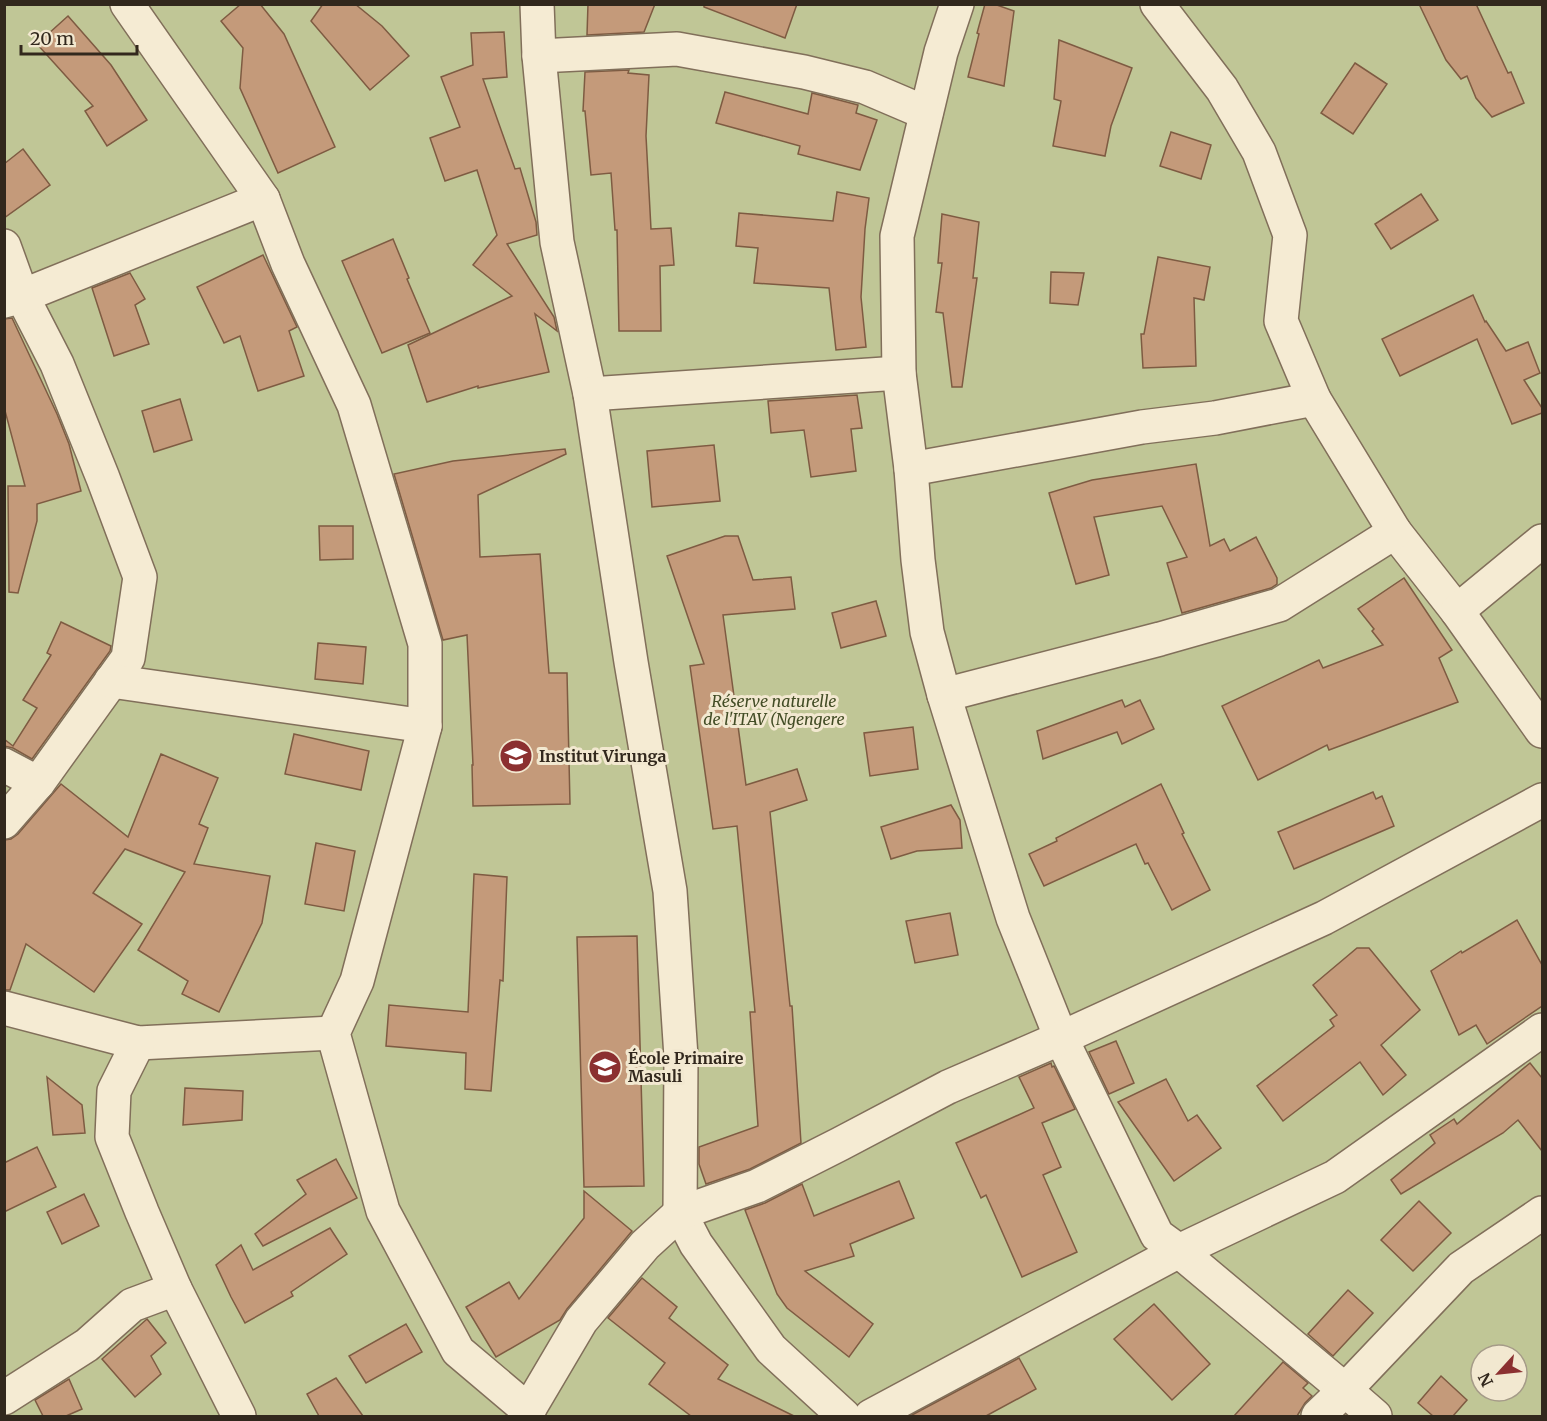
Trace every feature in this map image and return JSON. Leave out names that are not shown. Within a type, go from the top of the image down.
[{"type":"street","points":[[127,4],[263,199],[288,264],[354,405],[425,644],[425,726],[357,981],[333,1033],[383,1211],[458,1351],[527,1414],[581,1321],[645,1245],[680,1213],[757,1186],[948,1087],[1324,918],[1542,800]]},
{"type":"street","points":[[537,4],[539,56],[557,242],[590,394],[631,662],[670,891],[681,1057],[680,1213],[696,1244],[771,1349],[844,1416]]},
{"type":"street","points":[[957,4],[940,52],[897,236],[899,373],[911,469],[918,560],[927,632],[944,695],[1013,918],[1061,1038],[1156,1235],[1179,1251],[1375,1416]]},
{"type":"street","points":[[1157,4],[1222,89],[1259,152],[1290,235],[1281,321],[1314,399],[1395,532],[1457,611],[1542,731]]},
{"type":"street","points":[[539,56],[677,49],[804,72],[865,87],[926,113]]},
{"type":"street","points":[[13,298],[263,199]]},
{"type":"street","points":[[4,246],[13,298],[57,364],[140,577],[128,658],[38,783],[4,822]]},
{"type":"street","points":[[590,394],[899,373]]},
{"type":"street","points":[[911,469],[1142,427],[1215,418],[1314,399]]},
{"type":"street","points":[[944,695],[1160,639],[1279,604],[1395,532]]},
{"type":"street","points":[[1457,611],[1542,541]]},
{"type":"street","points":[[111,681],[425,726]]},
{"type":"street","points":[[4,765],[38,783]]},
{"type":"street","points":[[4,1008],[138,1043],[333,1033]]},
{"type":"street","points":[[871,1416],[1179,1251],[1335,1177],[1539,1038]]},
{"type":"street","points":[[138,1043],[114,1091],[112,1137],[175,1289],[238,1416]]},
{"type":"street","points":[[1318,1416],[1461,1268],[1542,1213]]},
{"type":"street","points":[[4,1398],[87,1345],[132,1305],[175,1289]]},
{"type":"green space","name":"Réserve naturelle de l'ITAV (Ngengere","points":[[5,5],[1542,5],[1542,1416],[5,1416]]},
{"type":"building","points":[[241,4],[260,4],[284,34],[335,147],[278,173],[240,88],[243,48],[221,21]]},
{"type":"building","points":[[323,4],[355,4],[382,26],[409,56],[370,90],[311,21]]},
{"type":"building","points":[[588,4],[655,4],[644,32],[587,35]]},
{"type":"building","points":[[704,4],[797,4],[785,38],[704,7]]},
{"type":"building","points":[[985,4],[994,4],[1014,11],[1004,86],[968,77]]},
{"type":"building","points":[[1419,4],[1476,4],[1508,73],[1511,72],[1524,103],[1492,117],[1476,98],[1467,76],[1461,79],[1446,60]]},
{"type":"building","points":[[68,16],[111,65],[147,120],[107,146],[85,111],[93,106],[37,44]]},
{"type":"building","points":[[504,32],[507,77],[483,79],[515,169],[520,168],[536,222],[537,235],[507,244],[554,317],[557,331],[535,314],[549,372],[478,388],[478,386],[427,402],[408,345],[512,296],[473,265],[497,235],[477,170],[445,181],[430,138],[460,127],[441,77],[473,65],[471,33]]},
{"type":"building","points":[[1059,40],[1132,68],[1111,126],[1105,156],[1053,146],[1061,101],[1054,99]]},
{"type":"building","points":[[1355,63],[1387,84],[1353,134],[1321,113]]},
{"type":"building","points":[[629,70],[628,73],[649,75],[646,136],[651,229],[671,228],[674,265],[660,266],[661,331],[619,331],[617,230],[615,230],[611,173],[591,175],[585,111],[583,111],[585,72]]},
{"type":"building","points":[[725,92],[808,114],[812,93],[858,105],[856,113],[877,120],[860,170],[798,154],[800,146],[716,123]]},
{"type":"building","points":[[1171,132],[1211,145],[1201,179],[1160,166]]},
{"type":"building","points":[[23,149],[50,185],[4,218],[4,164]]},
{"type":"building","points":[[837,192],[869,198],[861,297],[866,347],[836,350],[829,288],[754,283],[758,248],[736,246],[739,213],[833,221]]},
{"type":"building","points":[[1421,194],[1438,220],[1391,249],[1375,224]]},
{"type":"building","points":[[942,214],[979,222],[973,278],[977,278],[962,387],[952,387],[943,313],[936,312],[942,263],[938,263]]},
{"type":"building","points":[[393,239],[430,333],[382,353],[342,261]]},
{"type":"building","points":[[263,255],[297,327],[289,331],[304,376],[258,391],[240,336],[224,343],[197,287]]},
{"type":"building","points":[[1158,257],[1210,267],[1204,300],[1194,298],[1196,366],[1143,368],[1141,334],[1144,334]]},
{"type":"building","points":[[1051,272],[1084,273],[1078,305],[1050,303]]},
{"type":"building","points":[[130,273],[145,299],[135,305],[149,344],[114,356],[92,288]]},
{"type":"building","points":[[1473,295],[1485,322],[1506,351],[1528,342],[1540,373],[1524,380],[1542,408],[1542,413],[1512,424],[1477,339],[1400,376],[1382,339]]},
{"type":"building","points":[[12,318],[57,414],[69,444],[81,491],[37,504],[37,521],[18,593],[9,592],[8,486],[25,486],[4,407],[4,319]]},
{"type":"building","points":[[857,395],[862,428],[851,429],[856,471],[811,477],[804,430],[771,433],[768,401]]},
{"type":"building","points":[[180,399],[192,440],[154,452],[142,411]]},
{"type":"building","points":[[714,445],[720,501],[652,507],[647,451]]},
{"type":"building","points":[[565,449],[566,454],[478,495],[480,557],[540,554],[549,673],[567,673],[570,804],[473,806],[467,635],[443,640],[394,474],[453,461]]},
{"type":"building","points":[[1196,464],[1210,546],[1224,539],[1230,551],[1256,537],[1277,578],[1277,584],[1271,588],[1182,613],[1167,563],[1187,557],[1162,506],[1094,517],[1109,575],[1076,584],[1049,493],[1092,480]]},
{"type":"building","points":[[319,526],[353,526],[353,559],[320,560]]},
{"type":"building","points":[[725,536],[738,536],[753,580],[791,577],[795,609],[723,615],[746,785],[797,769],[807,800],[770,812],[790,1006],[792,1006],[801,1143],[750,1169],[706,1184],[699,1164],[699,1147],[758,1126],[750,1012],[755,1012],[737,826],[713,829],[690,666],[704,664],[667,556]]},
{"type":"building","points":[[1404,578],[1452,650],[1439,658],[1458,702],[1329,750],[1327,745],[1258,780],[1222,706],[1319,660],[1323,668],[1383,645],[1358,609]]},
{"type":"building","points":[[876,601],[886,636],[841,648],[832,613]]},
{"type":"building","points":[[61,622],[111,646],[110,651],[32,759],[13,748],[4,746],[4,739],[13,746],[37,708],[23,700],[51,655],[47,653]]},
{"type":"building","points":[[318,643],[366,647],[363,684],[315,679]]},
{"type":"building","points":[[1122,700],[1125,707],[1140,700],[1154,729],[1122,744],[1117,732],[1043,759],[1037,731]]},
{"type":"building","points":[[913,727],[918,769],[870,776],[864,733]]},
{"type":"building","points":[[294,734],[369,751],[361,790],[285,774]]},
{"type":"building","points":[[161,754],[218,778],[199,824],[208,828],[194,864],[270,876],[262,923],[219,1012],[182,994],[188,981],[138,950],[185,872],[125,849],[93,893],[142,924],[94,992],[26,944],[10,990],[4,990],[4,840],[11,839],[18,834],[61,784],[128,837]]},
{"type":"building","points":[[1161,784],[1184,833],[1182,834],[1210,890],[1172,910],[1136,844],[1044,886],[1029,854]]},
{"type":"building","points":[[1373,792],[1376,799],[1382,796],[1394,826],[1294,869],[1278,832]]},
{"type":"building","points":[[951,805],[960,820],[962,848],[917,851],[891,859],[881,827]]},
{"type":"building","points":[[316,843],[355,851],[344,911],[305,904]]},
{"type":"building","points":[[474,874],[507,877],[503,981],[500,980],[491,1091],[465,1089],[466,1053],[386,1046],[389,1005],[468,1012]]},
{"type":"building","points":[[950,913],[958,955],[915,963],[906,921]]},
{"type":"building","points":[[1517,920],[1542,965],[1542,1006],[1487,1044],[1476,1025],[1459,1035],[1431,971],[1461,951],[1462,953]]},
{"type":"building","points":[[637,936],[644,1186],[584,1187],[577,937]]},
{"type":"building","points":[[1357,948],[1369,948],[1420,1010],[1381,1045],[1406,1075],[1383,1095],[1360,1062],[1283,1121],[1257,1086],[1334,1026],[1330,1020],[1337,1015],[1313,985]]},
{"type":"building","points":[[1116,1041],[1134,1083],[1109,1094],[1089,1052]]},
{"type":"building","points":[[1051,1063],[1075,1109],[1042,1123],[1061,1167],[1043,1175],[1077,1252],[1022,1277],[986,1195],[981,1198],[956,1143],[1034,1108],[1019,1077]]},
{"type":"building","points":[[1530,1063],[1542,1078],[1542,1151],[1518,1120],[1503,1133],[1401,1194],[1391,1180],[1435,1143],[1430,1135],[1454,1119],[1457,1124]]},
{"type":"building","points":[[47,1077],[82,1105],[85,1133],[53,1135]]},
{"type":"building","points":[[1166,1079],[1188,1121],[1197,1115],[1221,1148],[1174,1181],[1118,1102]]},
{"type":"building","points":[[185,1088],[243,1091],[242,1120],[183,1125]]},
{"type":"building","points":[[37,1147],[56,1187],[4,1212],[4,1163]]},
{"type":"building","points":[[336,1159],[357,1198],[263,1246],[255,1234],[306,1194],[297,1180]]},
{"type":"building","points":[[899,1181],[914,1218],[850,1244],[854,1256],[805,1271],[873,1324],[849,1357],[787,1308],[777,1294],[745,1210],[765,1203],[802,1184],[814,1216]]},
{"type":"building","points":[[584,1191],[632,1231],[560,1320],[496,1357],[466,1307],[509,1282],[519,1299],[584,1218]]},
{"type":"building","points":[[84,1194],[99,1226],[62,1244],[47,1212]]},
{"type":"building","points":[[1419,1201],[1451,1233],[1413,1271],[1381,1240]]},
{"type":"building","points":[[330,1228],[347,1254],[291,1292],[293,1296],[245,1323],[216,1265],[241,1245],[253,1270]]},
{"type":"building","points":[[642,1278],[677,1307],[669,1318],[728,1365],[718,1379],[794,1416],[691,1416],[649,1384],[665,1363],[608,1318]]},
{"type":"building","points":[[1348,1290],[1373,1313],[1333,1356],[1308,1334]]},
{"type":"building","points":[[1154,1304],[1210,1364],[1172,1400],[1114,1339]]},
{"type":"building","points":[[147,1319],[166,1343],[151,1356],[161,1374],[135,1397],[102,1359]]},
{"type":"building","points":[[406,1324],[422,1352],[366,1383],[349,1356]]},
{"type":"building","points":[[1019,1358],[1036,1389],[986,1416],[910,1416]]},
{"type":"building","points":[[1283,1362],[1308,1383],[1303,1388],[1312,1396],[1297,1416],[1234,1416]]},
{"type":"building","points":[[1441,1376],[1467,1400],[1453,1416],[1433,1416],[1418,1403]]},
{"type":"building","points":[[336,1378],[363,1416],[319,1416],[307,1394]]},
{"type":"building","points":[[69,1379],[82,1409],[66,1416],[43,1416],[35,1400]]},
{"type":"place","name":"Institut Virunga","points":[[516,756]]},
{"type":"place","name":"École Primaire Masuli","points":[[605,1067]]}]
